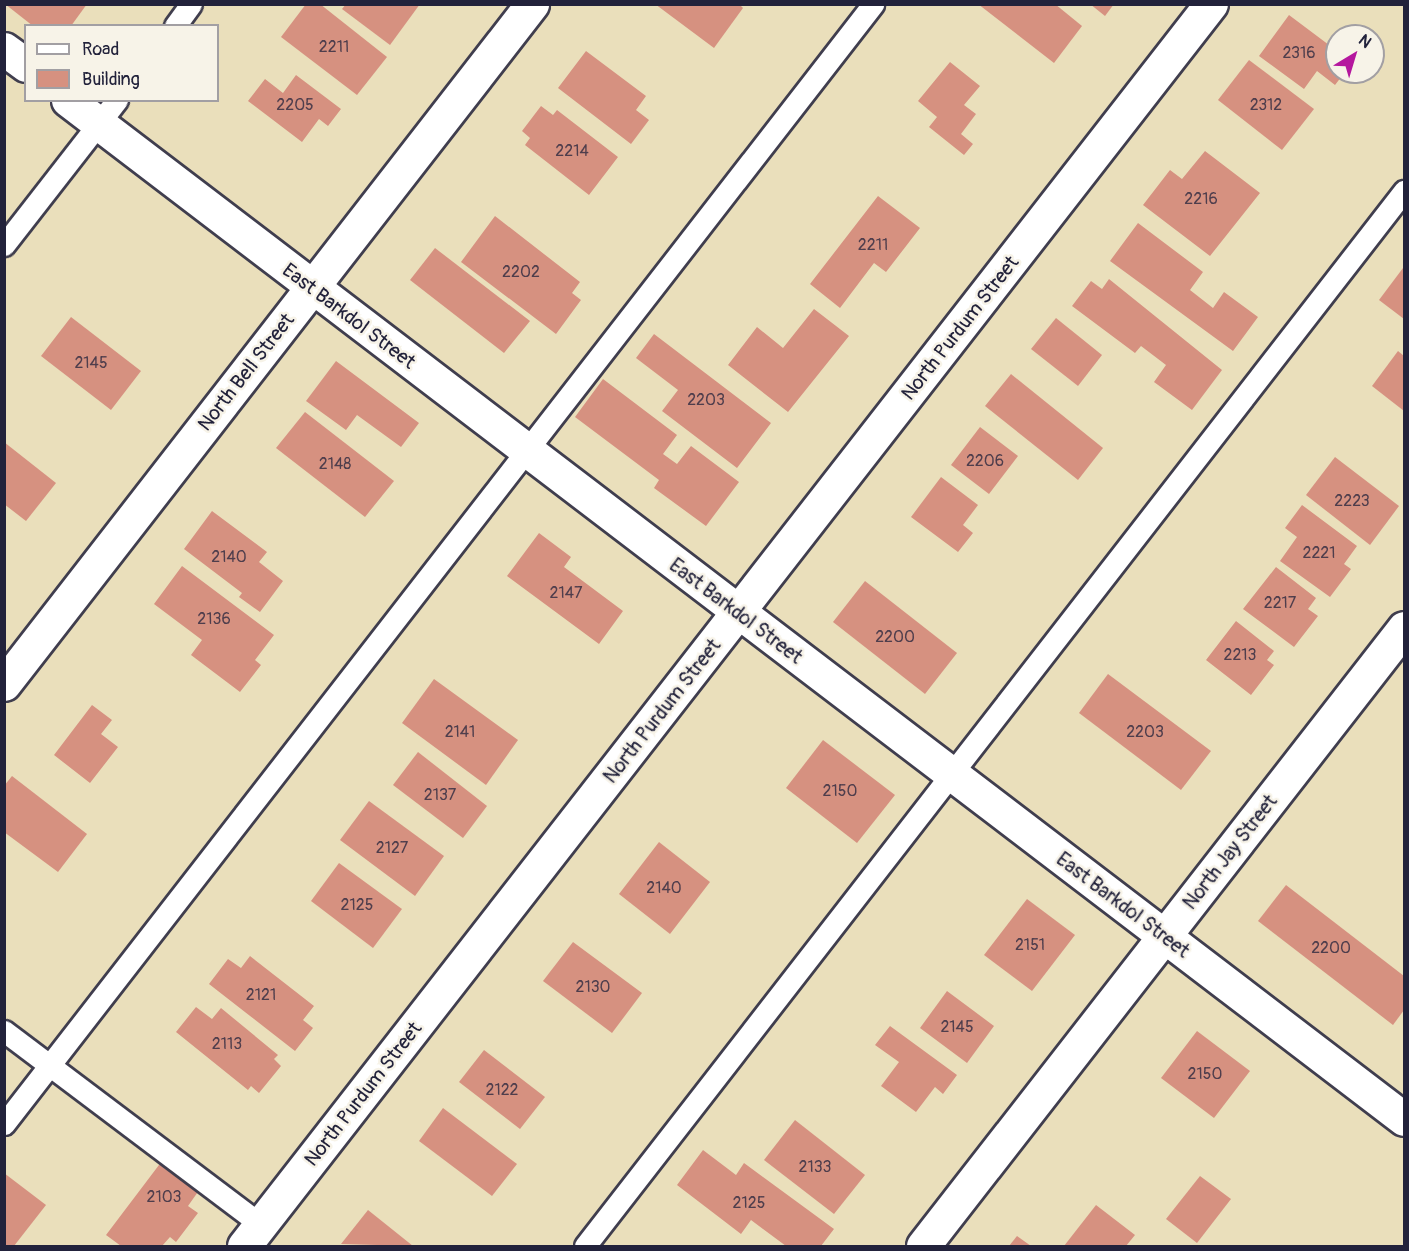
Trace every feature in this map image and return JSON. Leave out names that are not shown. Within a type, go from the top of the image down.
[{"type":"street","name":"North Bell Street","points":[[4,684],[532,4]]},
{"type":"street","name":"North Purdum Street","points":[[252,1236],[1211,4]]},
{"type":"street","points":[[4,49],[24,64]]},
{"type":"street","name":"East Barkdol Street","points":[[74,102],[107,113],[312,287],[951,777],[1165,936],[1404,1119]]},
{"type":"street","name":"North Jay Street","points":[[924,1246],[1404,628]]},
{"type":"lane","points":[[176,24],[191,4]]},
{"type":"lane","points":[[4,1124],[873,4]]},
{"type":"lane","points":[[4,245],[107,113]]},
{"type":"lane","points":[[585,1246],[1404,191]]},
{"type":"lane","points":[[4,1031],[50,1066],[252,1236]]},
{"type":"building","points":[[5,4],[87,4],[72,24],[30,24]]},
{"type":"building","points":[[306,4],[320,4],[387,57],[357,95],[281,37]]},
{"type":"building","points":[[346,4],[420,4],[390,45],[342,9]]},
{"type":"building","points":[[655,4],[739,4],[743,8],[714,48]]},
{"type":"building","points":[[978,4],[1055,4],[1082,26],[1054,63]]},
{"type":"building","points":[[1090,4],[1114,4],[1105,16]]},
{"type":"building","points":[[1289,15],[1325,42],[1325,77],[1317,71],[1304,89],[1259,56]]},
{"type":"building","points":[[586,51],[646,96],[636,110],[649,120],[631,144],[558,88]]},
{"type":"building","points":[[1249,60],[1314,109],[1282,150],[1218,100]]},
{"type":"building","points":[[950,62],[980,86],[964,105],[976,114],[961,134],[973,144],[964,155],[929,127],[937,117],[918,101]]},
{"type":"building","points":[[296,75],[341,109],[328,126],[319,119],[302,142],[248,101],[265,79],[283,93]]},
{"type":"building","points":[[541,106],[553,115],[557,110],[618,157],[589,195],[525,145],[530,138],[522,131]]},
{"type":"building","points":[[1205,151],[1260,193],[1210,256],[1143,205],[1170,170],[1182,179]]},
{"type":"building","points":[[878,196],[920,228],[886,272],[874,263],[840,308],[810,284]]},
{"type":"building","points":[[495,216],[580,282],[572,293],[581,300],[556,334],[461,262]]},
{"type":"building","points":[[1138,223],[1203,272],[1190,290],[1213,308],[1224,292],[1258,317],[1233,351],[1110,261]]},
{"type":"building","points":[[435,248],[530,321],[504,353],[410,280]]},
{"type":"building","points":[[1404,269],[1404,319],[1379,300]]},
{"type":"building","points":[[1109,279],[1222,370],[1192,410],[1154,382],[1166,365],[1141,346],[1135,353],[1072,306],[1091,281],[1102,289]]},
{"type":"building","points":[[814,309],[849,336],[788,412],[728,365],[757,327],[783,348]]},
{"type":"building","points":[[71,317],[141,371],[111,410],[41,356]]},
{"type":"building","points":[[1056,318],[1102,355],[1078,386],[1031,349]]},
{"type":"building","points":[[654,334],[771,423],[737,468],[662,411],[678,390],[636,358]]},
{"type":"building","points":[[1398,351],[1404,356],[1404,411],[1372,386]]},
{"type":"building","points":[[336,361],[419,423],[401,447],[357,415],[346,430],[306,401]]},
{"type":"building","points":[[1011,374],[1103,448],[1078,480],[985,406]]},
{"type":"building","points":[[603,379],[677,435],[663,454],[677,464],[691,446],[739,482],[706,526],[654,488],[659,480],[575,417]]},
{"type":"building","points":[[305,412],[394,481],[365,517],[276,448]]},
{"type":"building","points":[[980,427],[1018,456],[989,494],[951,465]]},
{"type":"building","points":[[4,442],[56,483],[26,521],[4,504]]},
{"type":"building","points":[[1335,457],[1399,506],[1370,545],[1306,495]]},
{"type":"building","points":[[941,477],[978,505],[963,525],[973,533],[958,552],[911,517]]},
{"type":"building","points":[[1302,505],[1357,546],[1344,564],[1351,569],[1330,597],[1280,561],[1297,537],[1285,528]]},
{"type":"building","points":[[212,511],[267,552],[259,562],[283,581],[260,612],[239,597],[242,593],[184,549]]},
{"type":"building","points":[[539,533],[571,557],[564,567],[623,611],[599,644],[507,576]]},
{"type":"building","points":[[182,566],[274,635],[255,660],[261,665],[240,692],[191,655],[202,640],[154,604]]},
{"type":"building","points":[[1276,567],[1316,598],[1308,609],[1318,616],[1294,647],[1243,609]]},
{"type":"building","points":[[865,581],[957,653],[925,694],[833,622]]},
{"type":"building","points":[[1236,621],[1274,651],[1267,660],[1274,665],[1251,695],[1206,660]]},
{"type":"building","points":[[1108,674],[1211,751],[1181,790],[1079,713]]},
{"type":"building","points":[[434,679],[518,740],[486,785],[402,723]]},
{"type":"building","points":[[92,705],[112,720],[101,734],[118,747],[90,783],[54,755]]},
{"type":"building","points":[[823,740],[895,795],[857,843],[786,788]]},
{"type":"building","points":[[418,752],[487,806],[463,838],[393,785]]},
{"type":"building","points":[[12,776],[87,834],[58,872],[4,832],[4,786]]},
{"type":"building","points":[[369,801],[444,856],[415,896],[340,840]]},
{"type":"building","points":[[659,842],[710,882],[670,934],[619,894]]},
{"type":"building","points":[[339,863],[402,909],[373,948],[311,901]]},
{"type":"building","points":[[1286,885],[1404,976],[1404,1010],[1393,1025],[1258,921]]},
{"type":"building","points":[[1027,899],[1075,935],[1032,991],[984,955]]},
{"type":"building","points":[[573,942],[642,993],[612,1033],[543,981]]},
{"type":"building","points":[[250,956],[314,1006],[303,1020],[313,1028],[295,1051],[209,984],[228,959],[241,968]]},
{"type":"building","points":[[947,991],[994,1026],[967,1063],[920,1028]]},
{"type":"building","points":[[196,1007],[212,1019],[221,1008],[278,1055],[274,1059],[281,1066],[259,1093],[251,1086],[248,1090],[176,1032]]},
{"type":"building","points":[[890,1026],[957,1075],[943,1094],[935,1087],[916,1112],[881,1086],[899,1062],[875,1045]]},
{"type":"building","points":[[1197,1031],[1250,1071],[1214,1118],[1161,1078]]},
{"type":"building","points":[[484,1050],[545,1097],[520,1129],[459,1082]]},
{"type":"building","points":[[443,1108],[517,1164],[492,1196],[419,1141]]},
{"type":"building","points":[[795,1120],[865,1175],[834,1214],[764,1160]]},
{"type":"building","points":[[703,1150],[736,1175],[744,1163],[834,1229],[821,1246],[786,1246],[751,1220],[741,1234],[677,1185]]},
{"type":"building","points":[[162,1161],[200,1189],[188,1206],[198,1213],[176,1242],[170,1237],[162,1246],[121,1246],[106,1235]]},
{"type":"building","points":[[4,1173],[46,1205],[14,1246],[4,1246]]},
{"type":"building","points":[[1200,1176],[1231,1199],[1197,1243],[1166,1219]]},
{"type":"building","points":[[1096,1205],[1135,1235],[1126,1246],[1064,1246]]},
{"type":"building","points":[[368,1210],[413,1246],[341,1244]]},
{"type":"building","points":[[1017,1236],[1031,1246],[1009,1246]]}]
